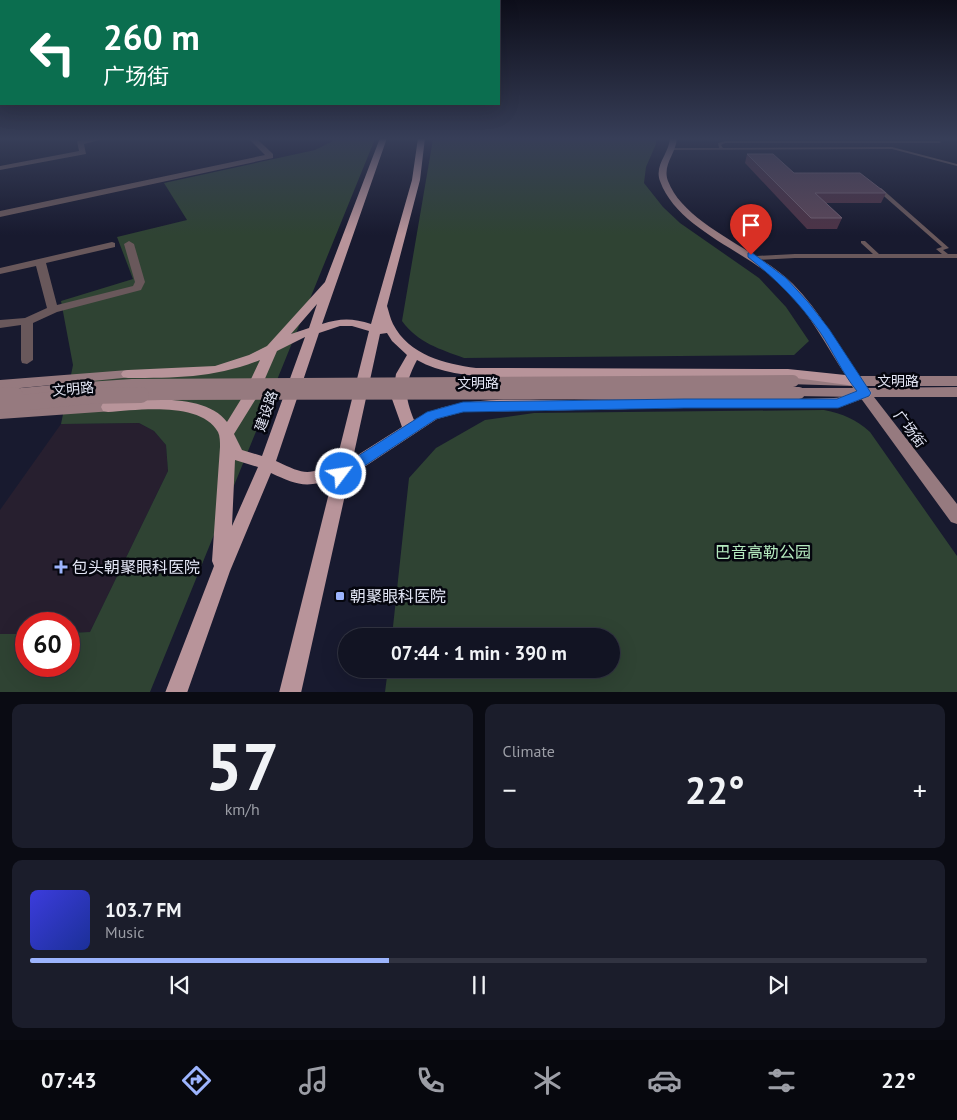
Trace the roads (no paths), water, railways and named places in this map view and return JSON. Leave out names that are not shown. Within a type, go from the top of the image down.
[{"type":"main road","name":"建设路","points":[[176,692],[220,571],[267,464],[372,170]]},
{"type":"main road","points":[[290,692],[375,330],[417,170]]},
{"type":"main road","name":"广场街","points":[[662,170],[666,185],[674,199],[699,222],[756,258],[782,280],[804,304],[825,332],[855,381],[957,517]]},
{"type":"main road","points":[[220,571],[227,434],[250,397],[272,347],[316,295],[331,281]]},
{"type":"main road","points":[[381,306],[389,327],[396,336],[414,354],[442,367],[480,373],[788,373],[855,381]]},
{"type":"main road","points":[[272,347],[290,338],[347,321],[396,336]]},
{"type":"main road","name":"文明路","points":[[0,385],[128,374],[184,373],[216,370],[246,361],[272,347]]},
{"type":"main road","points":[[410,429],[399,399],[403,374],[414,354]]},
{"type":"main road","name":"文明路","points":[[0,405],[88,396],[161,394],[796,387],[855,381],[957,380]]},
{"type":"main road","name":"文明路","points":[[0,396],[110,385],[796,387],[865,393],[957,392]]},
{"type":"main road","points":[[227,434],[236,454],[267,464],[302,480],[342,468],[432,416],[463,407],[684,403],[838,403],[865,393]]},
{"type":"main road","name":"文明路","points":[[0,414],[166,405],[200,410],[223,426],[227,434]]},
{"type":"street","points":[[0,214],[203,170]]},
{"type":"street","points":[[0,324],[27,321],[53,310],[137,288],[140,282],[129,244]]},
{"type":"street","points":[[0,271],[112,245]]},
{"type":"street","points":[[40,261],[53,310]]},
{"type":"street","points":[[27,321],[27,360]]},
{"type":"lane","points":[[874,185],[946,248],[939,249],[948,256]]},
{"type":"lane","points":[[863,242],[877,255]]},
{"type":"lane","points":[[756,258],[877,255],[957,256]]},
{"type":"place","name":"包头朝聚眼科医院","points":[[61,567]]},
{"type":"place","name":"朝聚眼科医院","points":[[340,596]]},
{"type":"park label","name":"巴音高勒公园","points":[[763,552]]}]
